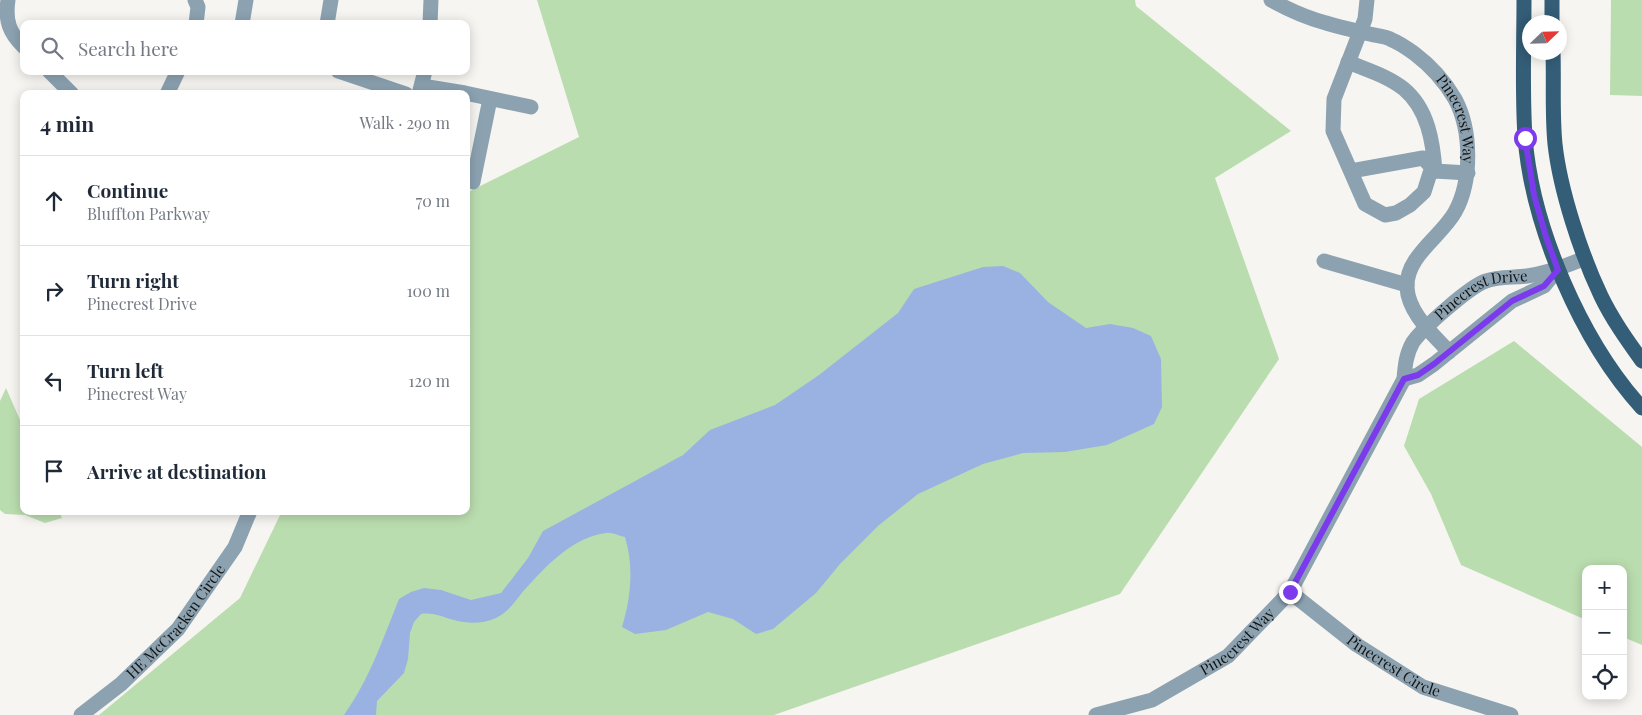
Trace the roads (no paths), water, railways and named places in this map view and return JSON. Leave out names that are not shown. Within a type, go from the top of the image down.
[{"type":"main road","points":[[1524,0],[1523,87],[1525,138],[1534,195],[1546,237],[1558,270],[1585,328],[1611,369],[1642,408]]},
{"type":"main road","points":[[1552,0],[1552,15]]},
{"type":"main road","points":[[1553,60],[1555,144],[1565,198],[1585,258],[1601,297],[1623,334],[1642,360]]},
{"type":"street","points":[[8,0],[6,14],[14,37],[20,43]]},
{"type":"street","points":[[195,0],[198,7],[196,20]]},
{"type":"street","points":[[243,20],[246,0]]},
{"type":"street","points":[[328,20],[331,0]]},
{"type":"street","points":[[430,20],[431,0]]},
{"type":"street","name":"Pinecrest Way","points":[[1271,0],[1293,12],[1325,23],[1392,40],[1415,55],[1439,76],[1455,100],[1466,134],[1468,173],[1464,189],[1455,212],[1439,234],[1420,254],[1411,268],[1407,285]]},
{"type":"street","points":[[1367,0],[1365,19],[1334,99],[1334,131],[1365,204],[1386,215],[1396,213],[1410,205],[1424,192],[1430,173],[1435,171],[1468,173]]},
{"type":"street","points":[[1348,62],[1384,77],[1404,88],[1414,100],[1423,114],[1433,143],[1435,171]]},
{"type":"street","points":[[53,75],[68,90]]},
{"type":"street","points":[[169,90],[176,75]]},
{"type":"street","points":[[350,75],[394,90]]},
{"type":"street","points":[[421,90],[424,75]]},
{"type":"street","points":[[470,94],[531,107]]},
{"type":"street","points":[[472,182],[490,99]]},
{"type":"street","points":[[1351,171],[1423,158],[1435,171]]},
{"type":"street","points":[[1558,270],[1585,258]]},
{"type":"street","points":[[1324,261],[1407,285],[1408,297],[1417,316],[1449,352]]},
{"type":"street","name":"Pinecrest Drive","points":[[1558,270],[1544,286],[1512,301],[1418,375],[1404,379],[1405,360],[1413,342],[1468,290],[1487,280],[1528,276],[1558,270]]},
{"type":"street","name":"Pinecrest Way","points":[[1096,715],[1152,700],[1228,656],[1290,592],[1404,379]]},
{"type":"street","name":"HE McCracken Circle","points":[[81,715],[121,684],[178,629],[235,547],[248,515]]},
{"type":"street","name":"Pinecrest Circle","points":[[1290,592],[1357,645],[1423,687],[1511,715]]},
{"type":"water","points":[[1003,266],[1020,273],[1048,302],[1086,328],[1110,324],[1133,328],[1151,336],[1161,359],[1162,407],[1154,424],[1107,445],[1065,452],[1023,453],[983,464],[918,494],[878,526],[840,564],[816,593],[773,629],[756,634],[733,619],[708,612],[666,630],[635,634],[622,627],[628,604],[630,582],[630,560],[625,537],[608,533],[594,535],[573,545],[553,560],[524,590],[510,608],[496,618],[470,623],[434,614],[421,614],[414,622],[410,633],[408,659],[404,673],[377,701],[376,715],[344,715],[361,688],[399,599],[411,592],[424,588],[441,590],[471,600],[501,593],[528,558],[543,531],[683,455],[710,430],[775,405],[819,375],[898,313],[914,289],[983,267]]}]
